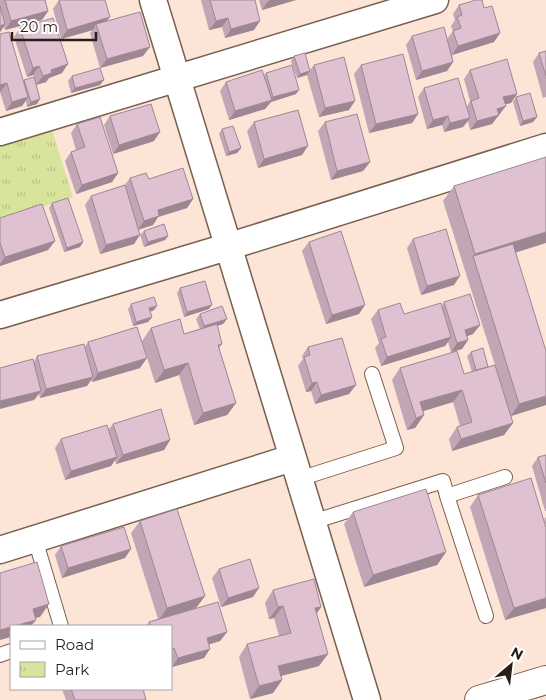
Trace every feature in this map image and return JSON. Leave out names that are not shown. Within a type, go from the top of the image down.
[{"type":"highway","points":[[479,700],[546,680]]},
{"type":"street","points":[[153,0],[367,700]]},
{"type":"street","points":[[0,132],[435,0]]},
{"type":"street","points":[[0,315],[227,247],[546,147]]},
{"type":"street","points":[[0,550],[295,468]]},
{"type":"lane","points":[[295,468],[396,448],[372,374]]},
{"type":"lane","points":[[447,496],[505,477]]},
{"type":"lane","points":[[312,522],[443,480],[486,616]]},
{"type":"lane","points":[[35,539],[62,625]]},
{"type":"green space","points":[[52,130],[73,197],[0,220],[0,146]]},
{"type":"building","points":[[5,0],[45,0],[48,11],[11,21]]},
{"type":"building","points":[[59,0],[105,0],[110,17],[67,30]]},
{"type":"building","points":[[210,0],[255,0],[260,21],[231,29],[228,18],[216,21]]},
{"type":"building","points":[[482,0],[484,8],[492,6],[500,33],[458,46],[453,31],[461,28],[457,17],[462,15],[459,5]]},
{"type":"building","points":[[0,6],[5,24],[0,26]]},
{"type":"building","points":[[140,12],[150,47],[107,59],[96,24]]},
{"type":"building","points":[[53,18],[68,64],[51,70],[52,73],[43,76],[39,66],[33,68],[20,28]]},
{"type":"building","points":[[444,27],[453,62],[422,71],[412,36]]},
{"type":"building","points":[[9,32],[28,97],[12,102],[7,83],[0,85],[0,34]]},
{"type":"building","points":[[546,51],[546,76],[539,53]]},
{"type":"building","points":[[305,53],[310,71],[300,74],[294,56]]},
{"type":"building","points":[[403,54],[418,114],[376,124],[361,65]]},
{"type":"building","points":[[344,57],[355,101],[325,108],[314,65]]},
{"type":"building","points":[[507,59],[517,94],[503,97],[506,106],[497,109],[499,115],[477,121],[471,101],[479,98],[470,70]]},
{"type":"building","points":[[292,65],[299,90],[273,97],[266,73]]},
{"type":"building","points":[[100,68],[104,80],[75,88],[72,76]]},
{"type":"building","points":[[262,70],[272,100],[235,111],[226,82]]},
{"type":"building","points":[[34,77],[40,99],[31,102],[24,80]]},
{"type":"building","points":[[458,78],[470,118],[450,123],[448,116],[433,120],[424,88]]},
{"type":"building","points":[[530,93],[537,117],[523,121],[516,97]]},
{"type":"building","points":[[151,104],[160,132],[119,145],[110,116]]},
{"type":"building","points":[[298,110],[308,146],[264,159],[254,122]]},
{"type":"building","points":[[357,114],[370,162],[337,171],[325,122]]},
{"type":"building","points":[[100,117],[118,173],[82,185],[71,152],[85,147],[77,124]]},
{"type":"building","points":[[233,126],[241,148],[229,152],[222,129]]},
{"type":"building","points":[[546,157],[546,232],[475,254],[454,186]]},
{"type":"building","points":[[183,168],[193,199],[158,210],[159,216],[144,221],[130,178],[146,173],[149,179]]},
{"type":"building","points":[[125,185],[140,235],[106,245],[91,196]]},
{"type":"building","points":[[68,198],[83,242],[67,248],[52,203]]},
{"type":"building","points":[[42,204],[55,241],[5,257],[0,243],[0,218]]},
{"type":"building","points":[[164,224],[168,236],[148,242],[144,231]]},
{"type":"building","points":[[446,229],[460,276],[427,286],[413,239]]},
{"type":"building","points":[[341,231],[365,305],[332,315],[309,242]]},
{"type":"building","points":[[513,244],[546,351],[546,396],[519,404],[473,256]]},
{"type":"building","points":[[205,281],[212,305],[187,312],[180,288]]},
{"type":"building","points":[[470,294],[480,325],[465,330],[468,340],[457,343],[444,302]]},
{"type":"building","points":[[154,297],[157,306],[149,308],[152,317],[136,322],[131,304]]},
{"type":"building","points":[[400,303],[404,314],[441,303],[451,337],[387,357],[381,339],[386,337],[378,310]]},
{"type":"building","points":[[222,306],[227,319],[204,326],[200,314]]},
{"type":"building","points":[[180,319],[184,334],[217,324],[222,344],[218,345],[236,403],[203,413],[188,363],[164,370],[151,328]]},
{"type":"building","points":[[137,327],[147,358],[98,373],[88,342]]},
{"type":"building","points":[[342,338],[356,385],[321,395],[317,382],[312,383],[304,357],[310,355],[308,347]]},
{"type":"building","points":[[84,344],[93,377],[46,389],[37,356]]},
{"type":"building","points":[[483,348],[488,367],[476,370],[471,352]]},
{"type":"building","points":[[457,351],[464,374],[495,365],[513,423],[461,439],[457,427],[472,422],[462,390],[420,402],[424,415],[416,418],[400,368]]},
{"type":"building","points":[[33,359],[41,391],[0,401],[0,368]]},
{"type":"building","points":[[161,409],[170,440],[123,455],[113,424]]},
{"type":"building","points":[[107,425],[117,457],[71,471],[61,439]]},
{"type":"building","points":[[546,455],[546,483],[538,457]]},
{"type":"building","points":[[531,478],[546,528],[546,598],[514,608],[478,495]]},
{"type":"building","points":[[426,489],[446,552],[373,575],[353,512]]},
{"type":"building","points":[[177,509],[205,596],[167,608],[140,521]]},
{"type":"building","points":[[124,527],[131,549],[68,568],[61,546]]},
{"type":"building","points":[[250,559],[259,588],[228,598],[219,569]]},
{"type":"building","points":[[37,562],[49,604],[33,609],[36,620],[18,625],[10,625],[10,627],[0,630],[0,573]]},
{"type":"building","points":[[314,579],[321,607],[315,608],[328,654],[278,666],[282,680],[259,686],[247,644],[291,633],[283,606],[278,607],[273,590]]},
{"type":"building","points":[[218,602],[227,632],[207,638],[210,649],[178,658],[174,648],[172,649],[172,625],[150,625],[149,622]]},
{"type":"building","points":[[71,690],[143,690],[146,700],[75,700]]}]
